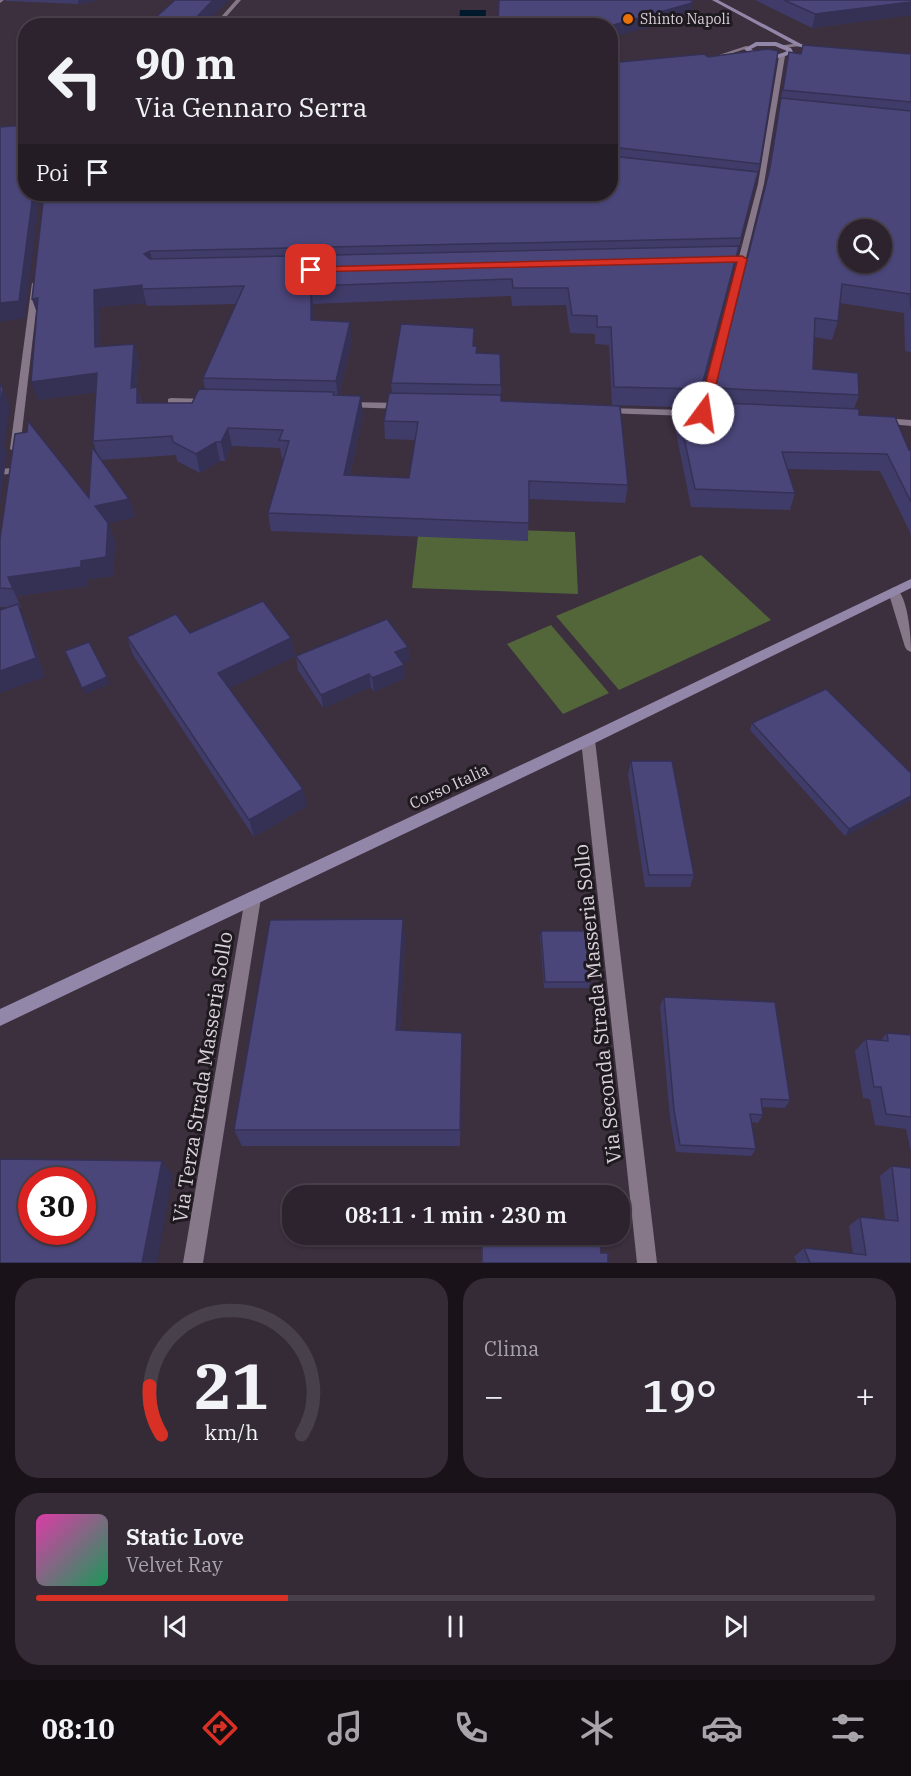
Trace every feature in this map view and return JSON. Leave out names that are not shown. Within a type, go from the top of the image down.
[{"type":"street","points":[[222,18],[239,0]]},
{"type":"street","points":[[714,0],[799,45],[823,54],[813,56]]},
{"type":"street","points":[[756,44],[762,35],[762,26]]},
{"type":"street","points":[[731,60],[706,62],[756,44],[799,45]]},
{"type":"street","points":[[743,59],[786,53],[799,45]]},
{"type":"street","points":[[781,46],[786,53],[795,55]]},
{"type":"street","points":[[748,47],[752,53],[766,57]]},
{"type":"street","points":[[703,413],[761,184],[786,53]]},
{"type":"street","points":[[774,109],[785,110]]},
{"type":"street","points":[[750,182],[761,184]]},
{"type":"street","points":[[709,260],[742,259]]},
{"type":"street","points":[[0,472],[11,476],[36,275]]},
{"type":"street","points":[[171,401],[218,402]]},
{"type":"street","points":[[336,405],[419,407]]},
{"type":"street","points":[[597,411],[715,414]]},
{"type":"street","points":[[876,421],[911,423]]},
{"type":"street","name":"Corso Italia","points":[[0,1018],[588,740],[911,583]]},
{"type":"street","points":[[894,591],[911,647]]},
{"type":"street","name":"Via Seconda Strada Masseria Sollo","points":[[588,740],[647,1263]]},
{"type":"street","name":"Via Terza Strada Masseria Sollo","points":[[193,1263],[253,898]]},
{"type":"green space","points":[[419,527],[575,532],[578,594],[412,588]]},
{"type":"green space","points":[[701,555],[771,620],[619,690],[556,616]]},
{"type":"green space","points":[[551,625],[609,693],[563,714],[507,644]]},
{"type":"water","points":[[460,10],[486,10],[485,18],[459,18]]},
{"type":"building","points":[[175,0],[213,0],[196,18],[155,18]]},
{"type":"building","points":[[499,0],[692,0],[692,3],[618,24],[618,18],[498,18]]},
{"type":"building","points":[[784,0],[911,0],[911,2],[815,14]]},
{"type":"building","points":[[803,45],[911,54],[911,102],[783,90],[789,52],[801,54]]},
{"type":"building","points":[[768,49],[778,51],[760,164],[618,148],[618,62],[704,54],[708,57]]},
{"type":"building","points":[[781,98],[911,111],[911,309],[910,294],[842,284],[838,321],[815,318],[813,369],[858,373],[859,395],[715,388],[770,168]]},
{"type":"building","points":[[18,126],[18,201],[32,201],[19,301],[0,303],[0,127]]},
{"type":"building","points":[[618,157],[758,172],[741,238],[150,251],[144,254],[150,259],[739,246],[701,389],[614,387],[611,327],[597,327],[597,316],[572,315],[568,288],[513,288],[512,279],[311,286],[311,320],[350,322],[336,381],[203,378],[244,286],[142,289],[142,285],[94,290],[95,347],[134,344],[131,388],[137,387],[137,403],[192,403],[199,389],[334,392],[333,395],[361,396],[344,475],[409,478],[418,422],[384,421],[389,393],[501,395],[501,401],[620,406],[628,485],[529,481],[529,523],[268,513],[289,441],[279,440],[283,430],[228,428],[221,442],[216,442],[196,454],[173,442],[172,436],[93,441],[97,373],[31,382],[38,298],[32,299],[43,201],[618,201]]},
{"type":"building","points":[[401,324],[474,328],[473,346],[477,346],[476,353],[500,354],[501,385],[391,383]]},
{"type":"building","points":[[0,384],[3,388],[0,406]]},
{"type":"building","points":[[676,401],[859,409],[859,415],[895,417],[911,450],[911,502],[887,454],[782,452],[795,493],[695,489]]},
{"type":"building","points":[[28,421],[89,498],[92,447],[129,499],[95,506],[108,523],[106,557],[81,561],[81,567],[8,577],[13,589],[0,588],[0,539],[15,434],[27,432]]},
{"type":"building","points":[[263,601],[291,638],[218,673],[303,789],[249,820],[127,637],[176,614],[190,633]]},
{"type":"building","points":[[18,604],[36,658],[0,671],[0,610]]},
{"type":"building","points":[[387,619],[408,647],[395,652],[404,665],[372,678],[369,674],[321,695],[296,656]]},
{"type":"building","points":[[89,642],[107,677],[82,688],[65,651]]},
{"type":"building","points":[[826,689],[911,773],[911,796],[849,829],[752,723]]},
{"type":"building","points":[[631,761],[672,761],[694,875],[649,875]]},
{"type":"building","points":[[403,919],[396,1030],[462,1033],[460,1130],[234,1130],[270,920]]},
{"type":"building","points":[[541,931],[585,931],[590,982],[545,982]]},
{"type":"building","points":[[664,997],[775,1002],[790,1100],[761,1099],[763,1115],[750,1114],[756,1149],[680,1145],[674,1110]]},
{"type":"building","points":[[887,1033],[911,1035],[911,1117],[886,1114],[881,1087],[874,1087],[866,1039],[888,1041]]},
{"type":"building","points":[[0,1159],[162,1161],[142,1263],[0,1263]]},
{"type":"building","points":[[892,1166],[911,1168],[911,1263],[810,1263],[804,1248],[866,1255],[860,1217],[898,1221]]},
{"type":"building","points":[[482,1245],[600,1245],[601,1253],[608,1253],[608,1263],[482,1263]]},
{"type":"place","name":"Shinto Napoli","points":[[628,19]]},
{"type":"route","points":[[311,270],[742,259],[703,413]]}]
